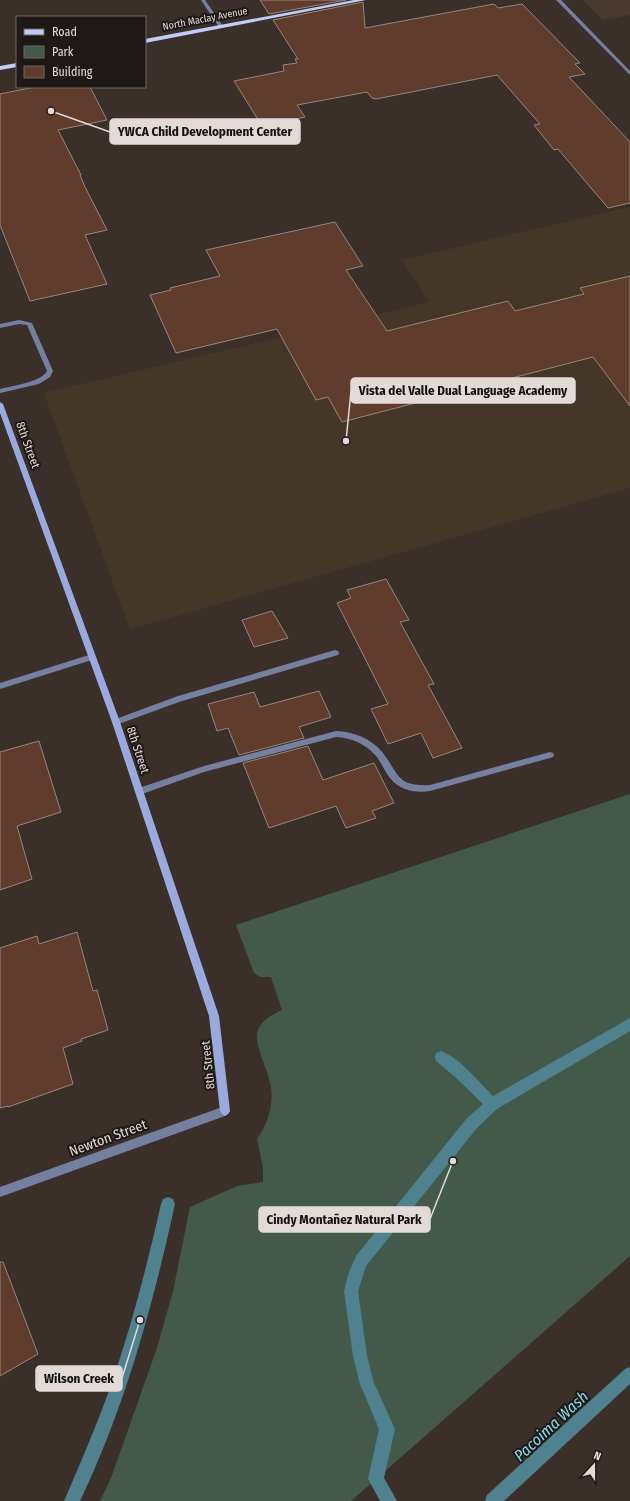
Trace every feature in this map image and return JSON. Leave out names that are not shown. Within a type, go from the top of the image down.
[{"type":"main road","name":"North Maclay Avenue","points":[[146,41],[363,0]]},
{"type":"main road","points":[[0,68],[16,65]]},
{"type":"street","points":[[204,0],[220,26]]},
{"type":"street","points":[[558,0],[630,74]]},
{"type":"street","points":[[0,326],[20,321],[30,324],[50,371],[48,376],[38,382],[0,391]]},
{"type":"street","name":"8th Street","points":[[0,404],[116,722],[214,1016],[225,1111]]},
{"type":"street","points":[[116,722],[178,699],[335,653]]},
{"type":"street","points":[[0,686],[92,657]]},
{"type":"street","points":[[139,792],[204,768],[336,734],[354,736],[363,740],[376,750],[394,778],[401,783],[419,789],[430,788],[550,755]]},
{"type":"street","name":"Newton Street","points":[[0,1192],[225,1111]]},
{"type":"shaded area","points":[[583,0],[630,0],[630,15],[603,20]]},
{"type":"shaded area","points":[[630,207],[630,488],[130,629],[44,393],[430,302],[402,260]]},
{"type":"green space","points":[[630,794],[630,1256],[351,1501],[100,1501],[111,1478],[157,1348],[173,1291],[190,1207],[237,1186],[263,1182],[263,1168],[257,1139],[270,1112],[272,1097],[267,1071],[259,1051],[257,1033],[261,1024],[269,1017],[282,1010],[271,977],[260,977],[254,973],[236,925]]},
{"type":"building","points":[[260,0],[346,0],[269,14]]},
{"type":"building","points":[[363,2],[365,28],[494,4],[498,8],[522,4],[580,63],[575,64],[585,74],[569,77],[630,142],[630,203],[608,208],[558,149],[554,150],[534,125],[540,124],[497,75],[376,99],[372,98],[367,92],[297,105],[305,117],[264,126],[257,118],[234,81],[284,71],[283,65],[297,63],[295,59],[298,59],[273,20]]},
{"type":"building","points":[[30,88],[91,88],[107,120],[58,130],[107,230],[85,235],[107,284],[30,301],[0,225],[0,94]]},
{"type":"building","points":[[335,222],[363,266],[346,270],[387,331],[508,301],[515,311],[584,294],[580,288],[630,276],[630,406],[593,357],[342,422],[328,397],[316,400],[277,329],[176,353],[150,295],[171,290],[170,288],[220,276],[206,250]]},
{"type":"building","points":[[386,579],[409,620],[400,622],[434,684],[428,685],[462,748],[433,758],[421,733],[388,744],[371,709],[388,704],[337,603],[351,598],[347,590]]},
{"type":"building","points":[[272,611],[288,638],[254,647],[242,620]]},
{"type":"building","points":[[319,691],[331,717],[299,727],[304,738],[239,755],[228,728],[217,731],[208,704],[254,692],[260,707]]},
{"type":"building","points":[[39,741],[61,812],[17,826],[32,879],[0,890],[0,752]]},
{"type":"building","points":[[308,746],[323,780],[374,763],[394,803],[372,811],[376,818],[346,828],[336,806],[269,828],[243,763]]},
{"type":"building","points":[[77,932],[93,991],[97,990],[108,1030],[81,1039],[82,1041],[63,1048],[73,1084],[8,1107],[0,1108],[0,948],[37,936],[39,944]]},
{"type":"building","points":[[0,1262],[3,1262],[38,1354],[0,1376]]},
{"type":"waterway","points":[[492,1104],[630,1024]]},
{"type":"waterway","points":[[441,1057],[460,1072],[492,1104]]},
{"type":"waterway","points":[[389,1501],[376,1479],[387,1429],[367,1384],[360,1356],[351,1291],[355,1275],[361,1261],[472,1123],[492,1104]]},
{"type":"waterway","points":[[72,1501],[107,1418],[137,1328],[154,1266],[168,1204]]},
{"type":"waterway","name":"Pacoima Wash","points":[[493,1501],[630,1374]]},
{"type":"place","name":"YWCA Child Development Center","points":[[51,111]]},
{"type":"place","name":"Vista del Valle Dual Language Academy","points":[[346,441]]},
{"type":"place","name":"Cindy Montañez Natural Park","points":[[453,1161]]},
{"type":"place","name":"Wilson Creek","points":[[140,1320]]}]
